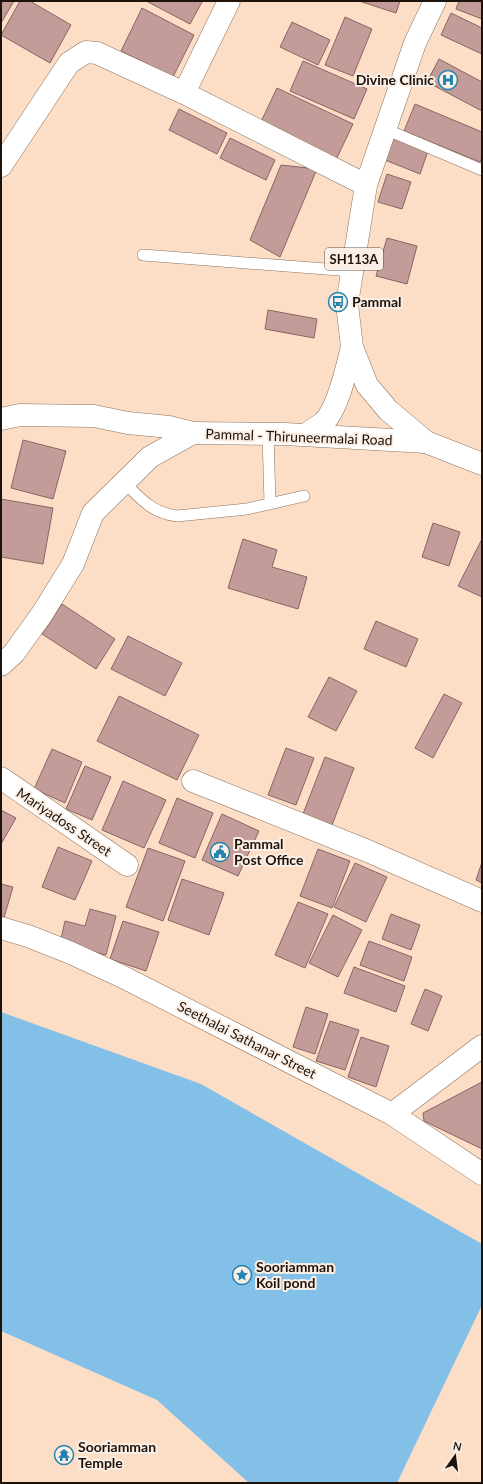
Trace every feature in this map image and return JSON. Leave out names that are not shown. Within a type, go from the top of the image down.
[{"type":"street","points":[[184,93],[228,1]]},
{"type":"street","name":"SH113A","points":[[435,1],[415,43],[366,185],[347,304],[352,347],[367,385],[388,410],[426,442],[482,464]]},
{"type":"street","points":[[4,156],[69,63],[86,52],[97,53],[184,93],[366,185]]},
{"type":"street","points":[[305,435],[324,422],[335,404],[344,379],[352,347]]},
{"type":"street","points":[[1,419],[20,415],[94,416],[193,433]]},
{"type":"street","name":"Pammal - Thiruneermalai Road","points":[[1,665],[14,653],[42,614],[73,564],[93,513],[150,457],[193,433],[268,433],[426,442]]},
{"type":"street","name":"Mariyadoss Street","points":[[1,778],[127,865]]},
{"type":"street","points":[[193,781],[370,852],[482,901]]},
{"type":"street","name":"Seethalai Sathanar Street","points":[[1,928],[42,942],[121,976],[392,1114],[482,1174]]},
{"type":"street","points":[[392,1114],[482,1046]]},
{"type":"lane","points":[[385,129],[482,170]]},
{"type":"lane","points":[[143,255],[352,271]]},
{"type":"lane","points":[[268,433],[270,504]]},
{"type":"lane","points":[[124,482],[154,510],[166,515],[177,516],[247,509],[304,496]]},
{"type":"water","name":"Sooriamman Koil pond","points":[[1,1012],[201,1084],[482,1244],[482,1305],[397,1483],[249,1483],[157,1400],[1,1331]]},
{"type":"building","points":[[1,1],[14,1],[1,23]]},
{"type":"building","points":[[20,1],[30,1],[71,25],[50,63],[1,35]]},
{"type":"building","points":[[146,1],[199,1],[202,2],[190,24]]},
{"type":"building","points":[[359,1],[400,1],[396,13]]},
{"type":"building","points":[[459,1],[482,1],[482,19],[456,9]]},
{"type":"building","points":[[142,8],[194,35],[173,77],[121,51]]},
{"type":"building","points":[[451,13],[482,28],[482,54],[441,35]]},
{"type":"building","points":[[345,17],[372,29],[353,76],[325,65]]},
{"type":"building","points":[[292,22],[330,40],[318,65],[280,47]]},
{"type":"building","points":[[439,59],[482,82],[482,111],[427,82]]},
{"type":"building","points":[[303,61],[367,89],[354,119],[290,91]]},
{"type":"building","points":[[277,88],[353,124],[334,164],[258,128]]},
{"type":"building","points":[[415,104],[482,132],[482,157],[480,162],[404,131]]},
{"type":"building","points":[[179,109],[227,133],[217,154],[169,130]]},
{"type":"building","points":[[230,138],[275,160],[266,180],[220,158]]},
{"type":"building","points":[[394,138],[428,151],[420,174],[385,160]]},
{"type":"building","points":[[281,165],[317,169],[280,257],[250,240]]},
{"type":"building","points":[[387,174],[411,182],[402,209],[378,202]]},
{"type":"building","points":[[387,238],[417,246],[407,284],[376,276]]},
{"type":"building","points":[[268,310],[317,319],[314,338],[265,329]]},
{"type":"building","points":[[23,440],[66,451],[53,499],[11,488]]},
{"type":"building","points":[[1,499],[53,508],[43,564],[1,557]]},
{"type":"building","points":[[433,523],[460,532],[449,566],[422,557]]},
{"type":"building","points":[[243,539],[277,550],[272,567],[307,577],[298,609],[228,588]]},
{"type":"building","points":[[482,539],[482,597],[458,586]]},
{"type":"building","points":[[62,604],[115,639],[96,669],[42,634]]},
{"type":"building","points":[[376,621],[418,639],[406,667],[364,649]]},
{"type":"building","points":[[128,636],[182,663],[165,696],[111,669]]},
{"type":"building","points":[[329,677],[357,691],[336,731],[308,717]]},
{"type":"building","points":[[444,694],[462,703],[433,758],[415,748]]},
{"type":"building","points":[[119,696],[199,735],[177,780],[97,741]]},
{"type":"building","points":[[286,748],[314,758],[296,805],[268,795]]},
{"type":"building","points":[[52,749],[82,762],[65,803],[34,789]]},
{"type":"building","points":[[325,757],[354,768],[332,825],[303,814]]},
{"type":"building","points":[[85,766],[111,777],[92,820],[66,809]]},
{"type":"building","points":[[123,781],[166,800],[144,848],[102,830]]},
{"type":"building","points":[[177,798],[213,813],[195,858],[159,843]]},
{"type":"building","points":[[1,810],[16,818],[1,844]]},
{"type":"building","points":[[222,814],[259,831],[238,876],[202,860]]},
{"type":"building","points":[[58,847],[92,861],[75,900],[42,887]]},
{"type":"building","points":[[148,848],[185,861],[163,921],[126,907]]},
{"type":"building","points":[[318,849],[350,861],[332,908],[300,896]]},
{"type":"building","points":[[482,862],[482,883],[476,880]]},
{"type":"building","points":[[355,863],[387,877],[366,922],[334,907]]},
{"type":"building","points":[[182,879],[224,893],[209,935],[168,920]]},
{"type":"building","points":[[1,884],[13,887],[3,921],[1,920]]},
{"type":"building","points":[[298,902],[328,914],[305,968],[275,955]]},
{"type":"building","points":[[90,909],[116,916],[106,955],[60,943],[65,921],[85,926]]},
{"type":"building","points":[[391,914],[420,925],[411,950],[382,939]]},
{"type":"building","points":[[333,915],[362,930],[338,977],[309,963]]},
{"type":"building","points":[[123,921],[159,932],[146,971],[110,959]]},
{"type":"building","points":[[369,941],[412,957],[404,981],[360,965]]},
{"type":"building","points":[[354,967],[405,986],[396,1012],[344,993]]},
{"type":"building","points":[[425,989],[442,996],[428,1031],[411,1024]]},
{"type":"building","points":[[306,1007],[328,1014],[315,1054],[293,1047]]},
{"type":"building","points":[[330,1021],[359,1030],[345,1070],[316,1061]]},
{"type":"building","points":[[361,1037],[389,1046],[376,1087],[348,1077]]},
{"type":"building","points":[[482,1082],[482,1149],[424,1121],[423,1113]]},
{"type":"place","name":"Divine Clinic","points":[[448,80]]},
{"type":"place","name":"Pammal","points":[[338,302]]},
{"type":"place","name":"Pammal Post Office","points":[[220,852]]},
{"type":"place","name":"Sooriamman Koil pond","points":[[242,1275]]},
{"type":"place","name":"Sooriamman Temple","points":[[64,1455]]}]
